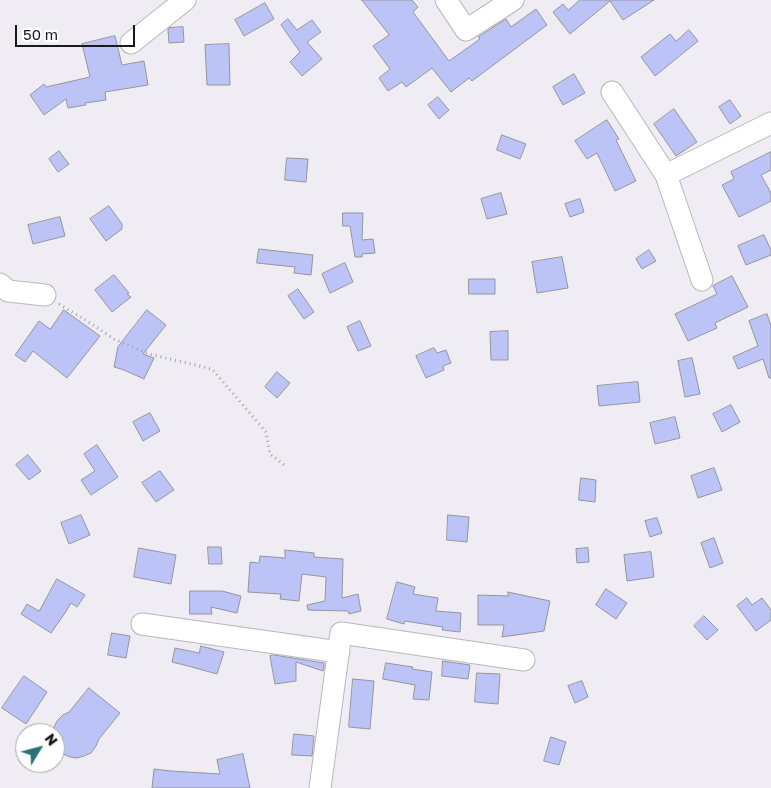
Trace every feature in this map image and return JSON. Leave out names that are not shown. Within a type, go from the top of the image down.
[{"type":"street","points":[[131,43],[185,0]]},
{"type":"street","points":[[446,0],[466,30],[512,0]]},
{"type":"street","points":[[612,92],[666,175],[702,280]]},
{"type":"street","points":[[666,175],[771,123]]},
{"type":"street","points":[[0,284],[8,291],[45,295]]},
{"type":"street","points":[[142,624],[339,652]]},
{"type":"street","points":[[320,788],[341,634],[524,660]]},
{"type":"path","points":[[45,295],[114,340],[149,354],[212,369],[266,432],[270,454],[287,466]]},
{"type":"building","points":[[362,0],[412,0],[418,7],[413,12],[449,61],[480,39],[478,37],[506,19],[511,27],[536,9],[547,25],[472,81],[469,78],[451,92],[432,68],[406,87],[402,82],[388,91],[379,78],[390,69],[373,46],[389,35]]},
{"type":"building","points":[[580,0],[654,0],[623,20],[610,1],[570,34],[553,12],[563,4],[568,10]]},
{"type":"building","points":[[265,3],[274,19],[244,36],[235,20]]},
{"type":"building","points":[[288,19],[297,30],[312,20],[321,32],[307,42],[322,59],[302,76],[290,62],[300,52],[281,25]]},
{"type":"building","points":[[183,27],[184,42],[169,43],[169,28]]},
{"type":"building","points":[[689,30],[698,41],[655,76],[641,57],[670,34],[676,41]]},
{"type":"building","points":[[115,36],[122,65],[144,61],[148,85],[105,92],[106,100],[85,103],[86,105],[68,108],[66,99],[44,115],[30,95],[44,84],[46,87],[90,77],[82,44]]},
{"type":"building","points":[[229,44],[230,85],[207,85],[205,45]]},
{"type":"building","points":[[574,74],[585,93],[563,105],[553,87]]},
{"type":"building","points":[[438,97],[449,110],[439,119],[428,105]]},
{"type":"building","points":[[730,100],[741,116],[730,124],[719,107]]},
{"type":"building","points":[[674,109],[697,142],[676,156],[654,124]]},
{"type":"building","points":[[607,120],[619,139],[616,140],[636,181],[615,191],[597,153],[587,159],[575,141]]},
{"type":"building","points":[[502,135],[526,144],[520,159],[497,150]]},
{"type":"building","points":[[59,151],[69,164],[58,172],[49,159]]},
{"type":"building","points":[[771,152],[771,170],[761,175],[771,193],[771,201],[739,217],[722,185],[734,179],[731,172]]},
{"type":"building","points":[[287,158],[308,159],[306,182],[285,180]]},
{"type":"building","points":[[501,193],[507,214],[487,219],[481,199]]},
{"type":"building","points":[[580,199],[584,212],[570,217],[565,204]]},
{"type":"building","points":[[109,206],[122,224],[122,229],[106,241],[90,219]]},
{"type":"building","points":[[343,213],[363,213],[362,240],[373,239],[375,253],[362,254],[362,257],[355,257],[350,226],[343,226]]},
{"type":"building","points":[[60,217],[65,236],[33,244],[28,225]]},
{"type":"building","points":[[764,235],[771,250],[771,255],[746,265],[738,246]]},
{"type":"building","points":[[259,249],[313,255],[311,275],[294,273],[295,267],[257,263]]},
{"type":"building","points":[[649,250],[656,261],[642,269],[636,259]]},
{"type":"building","points":[[562,257],[568,288],[537,293],[532,262]]},
{"type":"building","points":[[345,263],[353,282],[330,293],[322,274]]},
{"type":"building","points":[[114,275],[131,297],[112,312],[95,290]]},
{"type":"building","points":[[732,276],[748,307],[715,323],[717,328],[688,341],[675,314],[717,294],[713,286]]},
{"type":"building","points":[[469,279],[495,279],[495,294],[469,294]]},
{"type":"building","points":[[298,289],[314,312],[304,319],[288,296]]},
{"type":"building","points":[[64,310],[100,336],[67,378],[33,351],[25,362],[15,355],[39,321],[50,329]]},
{"type":"building","points":[[147,310],[166,325],[143,354],[154,358],[144,379],[114,367],[118,347]]},
{"type":"building","points":[[767,314],[771,326],[771,378],[769,378],[763,359],[738,369],[733,357],[758,346],[749,321]]},
{"type":"building","points":[[360,321],[371,346],[358,351],[347,327]]},
{"type":"building","points":[[508,331],[508,360],[491,360],[490,332]]},
{"type":"building","points":[[434,348],[437,353],[446,350],[451,363],[443,366],[444,370],[426,378],[416,356]]},
{"type":"building","points":[[692,358],[700,394],[685,397],[678,361]]},
{"type":"building","points":[[277,372],[290,383],[277,398],[265,387]]},
{"type":"building","points":[[638,382],[640,402],[599,406],[597,386]]},
{"type":"building","points":[[731,405],[740,422],[722,432],[713,414]]},
{"type":"building","points":[[150,413],[160,431],[143,441],[133,422]]},
{"type":"building","points":[[675,417],[680,438],[655,444],[650,423]]},
{"type":"building","points":[[97,445],[118,477],[91,495],[81,480],[95,471],[84,454]]},
{"type":"building","points":[[28,455],[41,471],[29,480],[16,465]]},
{"type":"building","points":[[714,468],[722,490],[698,498],[691,476]]},
{"type":"building","points":[[160,471],[174,490],[156,502],[142,483]]},
{"type":"building","points":[[581,478],[596,480],[595,502],[579,500]]},
{"type":"building","points":[[81,515],[90,535],[69,544],[61,523]]},
{"type":"building","points":[[448,515],[469,517],[467,542],[447,540]]},
{"type":"building","points":[[657,518],[662,533],[650,537],[645,521]]},
{"type":"building","points":[[714,538],[723,563],[710,568],[701,543]]},
{"type":"building","points":[[208,547],[221,547],[222,564],[209,564]]},
{"type":"building","points":[[139,548],[176,555],[171,584],[134,577]]},
{"type":"building","points":[[588,548],[589,562],[577,563],[576,549]]},
{"type":"building","points":[[285,550],[314,553],[314,557],[343,559],[342,598],[358,594],[361,611],[349,614],[348,611],[308,610],[307,605],[325,601],[326,577],[302,574],[299,601],[280,599],[281,594],[248,592],[250,562],[259,563],[260,556],[285,558]]},
{"type":"building","points":[[651,552],[654,577],[627,581],[624,555]]},
{"type":"building","points":[[57,579],[85,595],[77,607],[71,603],[51,633],[21,614],[27,604],[39,611]]},
{"type":"building","points":[[397,582],[415,587],[413,594],[438,598],[436,611],[461,613],[460,632],[442,630],[443,627],[405,621],[404,624],[387,619]]},
{"type":"building","points":[[606,589],[627,603],[616,619],[596,605]]},
{"type":"building","points":[[190,591],[222,591],[241,596],[237,613],[211,607],[212,614],[190,614]]},
{"type":"building","points":[[508,592],[550,601],[544,631],[502,637],[504,625],[478,625],[478,595],[508,596]]},
{"type":"building","points":[[747,598],[752,605],[762,598],[771,610],[771,620],[756,631],[737,606]]},
{"type":"building","points":[[704,616],[718,630],[707,640],[694,626]]},
{"type":"building","points":[[112,633],[130,636],[126,658],[108,655]]},
{"type":"building","points":[[201,646],[224,652],[217,674],[172,662],[175,648],[199,653]]},
{"type":"building","points":[[274,655],[324,663],[324,669],[323,671],[296,662],[296,681],[275,684],[270,656]]},
{"type":"building","points":[[443,661],[470,665],[468,679],[442,676]]},
{"type":"building","points":[[386,663],[432,672],[429,700],[413,699],[415,685],[383,679]]},
{"type":"building","points":[[477,673],[500,674],[498,704],[475,702]]},
{"type":"building","points":[[24,676],[47,692],[27,723],[2,708]]},
{"type":"building","points":[[353,679],[374,681],[370,729],[349,727]]},
{"type":"building","points":[[582,681],[588,697],[575,703],[568,686]]},
{"type":"building","points":[[89,688],[120,713],[99,739],[91,753],[77,758],[65,755],[65,723],[56,723],[63,715],[69,712]]},
{"type":"building","points":[[294,734],[314,736],[312,756],[292,755]]},
{"type":"building","points":[[551,737],[566,742],[559,765],[544,761]]},
{"type":"building","points":[[243,754],[250,788],[152,788],[154,769],[220,774],[217,760]]}]
